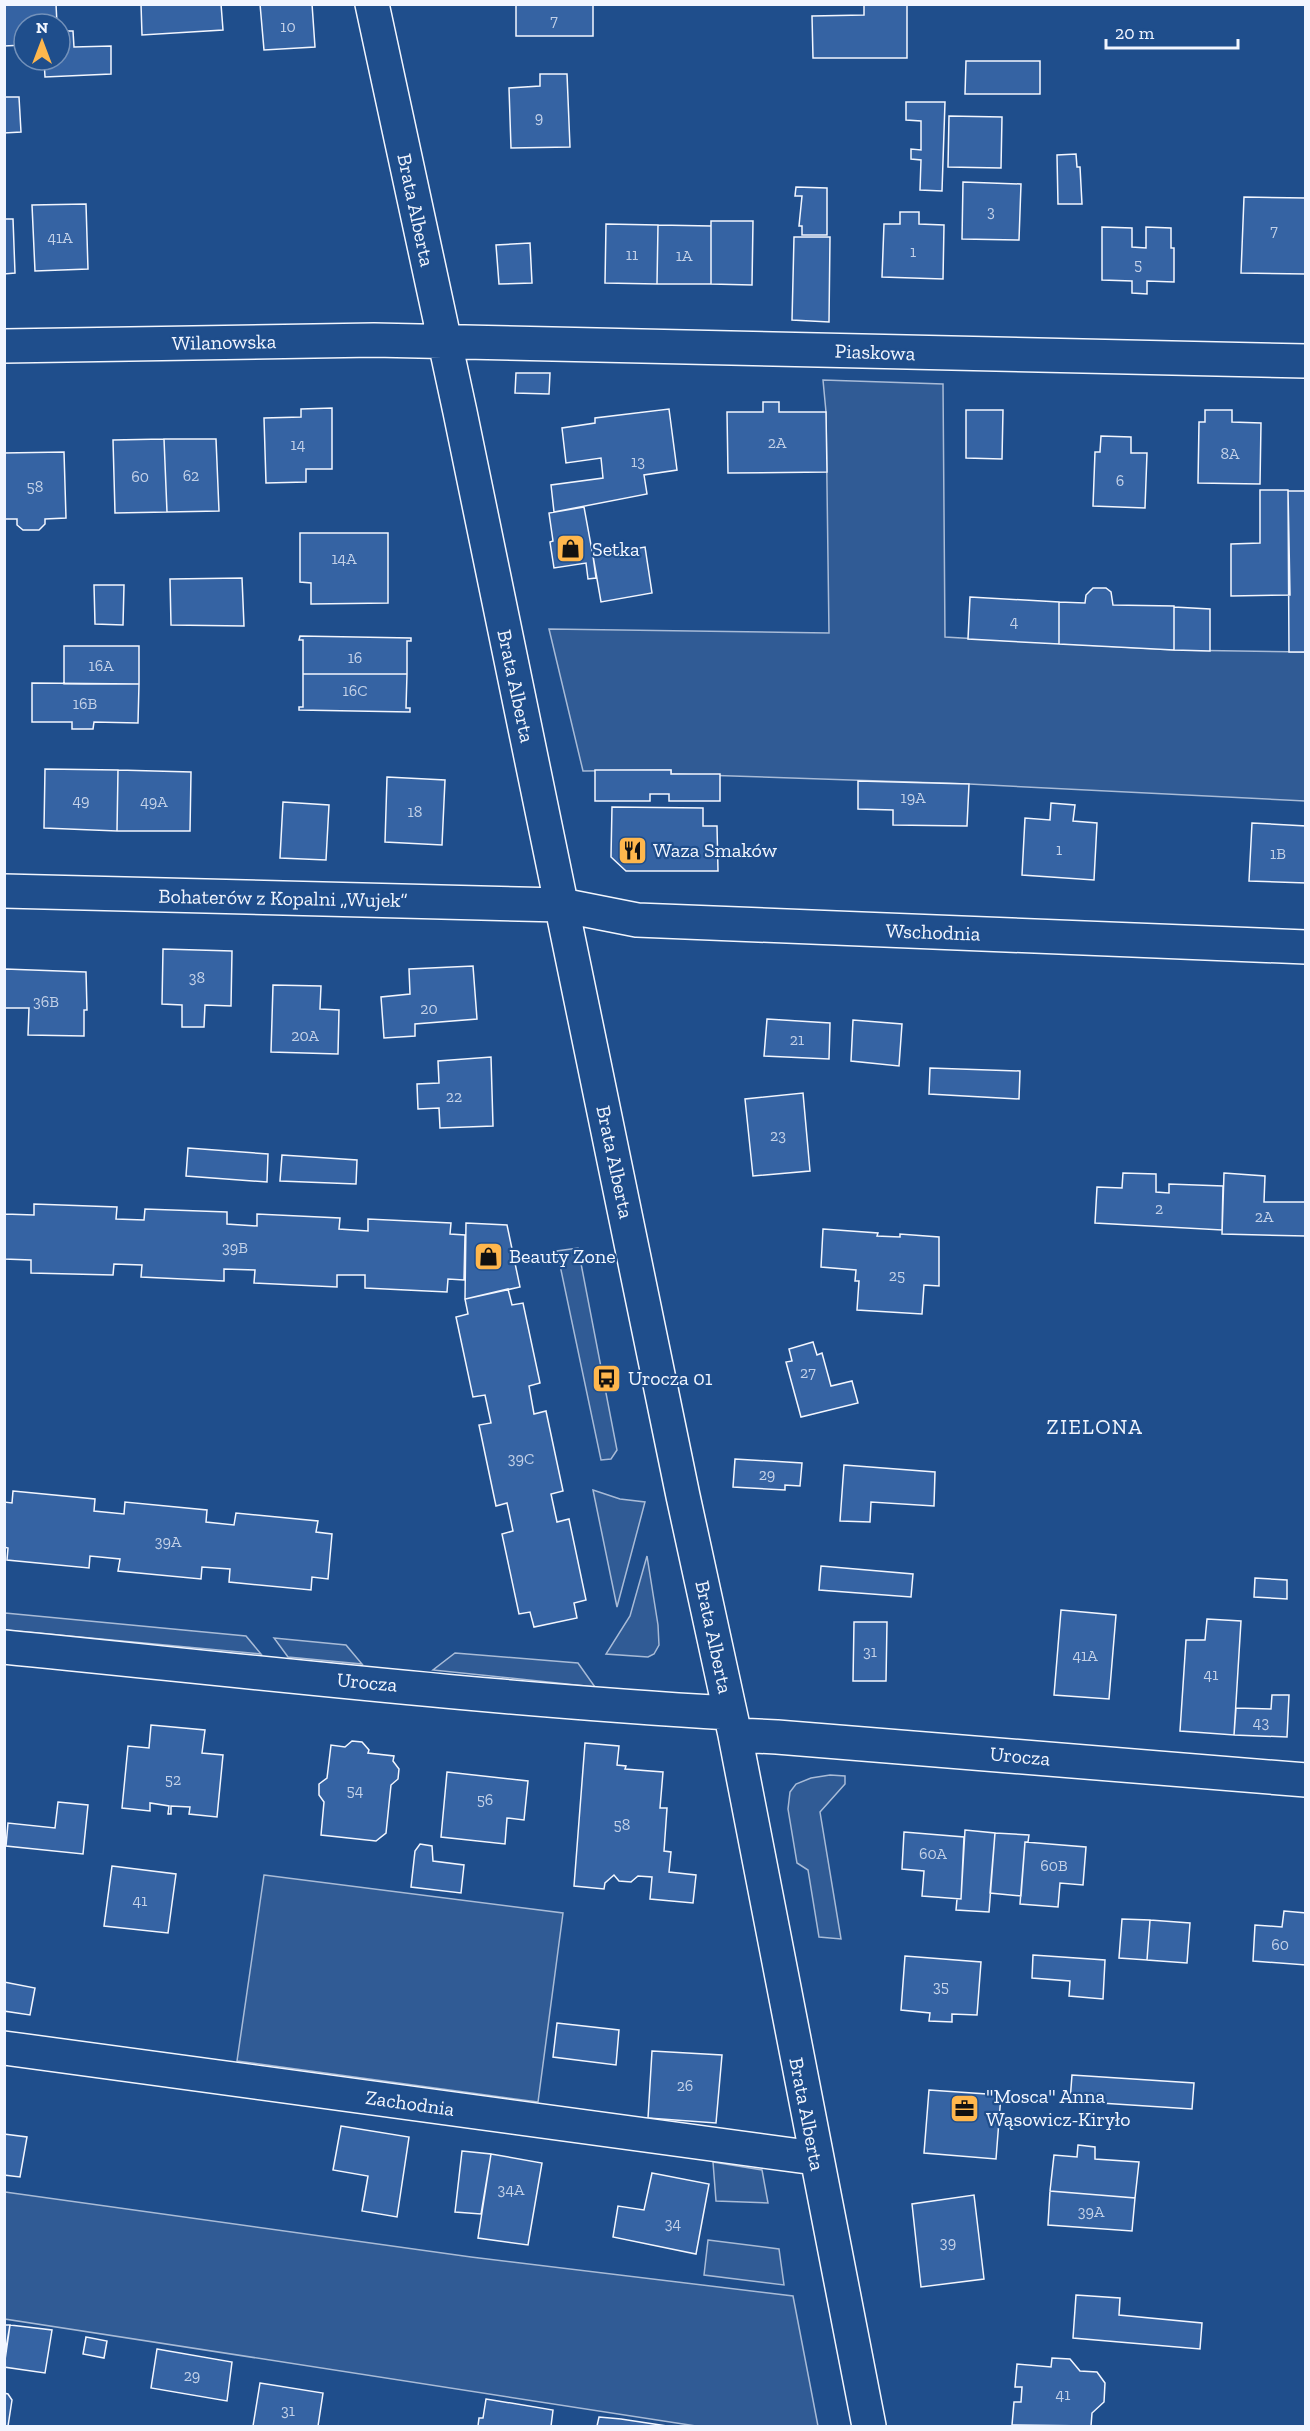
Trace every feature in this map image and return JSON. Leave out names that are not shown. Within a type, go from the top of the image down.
[{"type":"street","name":"Brata Alberta","points":[[372,4],[732,1724],[868,2427]]},
{"type":"street","name":"Wilanowska","points":[[4,346],[374,339],[444,341]]},
{"type":"street","name":"Piaskowa","points":[[444,341],[1305,361]]},
{"type":"street","name":"Bohaterów z Kopalni „Wujek”","points":[[4,891],[561,905]]},
{"type":"street","name":"Wschodnia","points":[[561,905],[637,920],[1305,947]]},
{"type":"street","name":"Urocza","points":[[4,1647],[657,1709],[789,1737],[1305,1780]]},
{"type":"street","name":"Zachodnia","points":[[4,2048],[815,2158]]},
{"type":"shaded area","points":[[823,380],[943,384],[945,637],[1174,650],[1305,652],[1305,801],[969,784],[671,774],[671,770],[583,771],[549,629],[829,633],[826,412]]},
{"type":"shaded area","points":[[578,1248],[617,1450],[611,1459],[601,1460],[557,1251]]},
{"type":"shaded area","points":[[593,1490],[620,1499],[645,1502],[617,1607]]},
{"type":"shaded area","points":[[647,1556],[659,1645],[654,1654],[648,1657],[606,1654],[630,1616]]},
{"type":"shaded area","points":[[5,1613],[246,1636],[261,1654],[5,1630]]},
{"type":"shaded area","points":[[274,1638],[346,1645],[362,1664],[288,1657]]},
{"type":"shaded area","points":[[455,1653],[578,1663],[595,1687],[433,1670]]},
{"type":"shaded area","points":[[830,1775],[845,1776],[845,1784],[820,1812],[841,1939],[819,1937],[808,1870],[797,1863],[788,1809],[790,1792],[796,1784],[811,1778]]},
{"type":"shaded area","points":[[264,1875],[563,1913],[538,2102],[237,2061]]},
{"type":"shaded area","points":[[713,2162],[762,2170],[768,2203],[716,2201]]},
{"type":"shaded area","points":[[5,2192],[471,2257],[793,2296],[818,2426],[696,2426],[5,2319]]},
{"type":"shaded area","points":[[708,2240],[779,2249],[784,2285],[704,2275]]},
{"type":"building","points":[[4,4],[56,4],[56,12],[12,12],[12,46],[4,46]]},
{"type":"building","points":[[141,4],[221,4],[223,30],[142,35]]},
{"type":"building","points":[[260,4],[312,4],[315,47],[264,50]]},
{"type":"building","points":[[516,4],[593,4],[593,36],[516,36]]},
{"type":"building","points":[[864,4],[907,4],[907,58],[813,58],[812,16],[864,15]]},
{"type":"building","points":[[72,31],[74,47],[111,46],[111,74],[45,77],[45,72],[72,72]]},
{"type":"building","points":[[966,61],[1040,61],[1040,94],[965,94]]},
{"type":"building","points":[[540,74],[567,74],[570,147],[511,148],[509,88],[540,86]]},
{"type":"building","points":[[4,97],[19,97],[21,132],[4,133]]},
{"type":"building","points":[[906,102],[945,102],[942,191],[920,190],[921,160],[911,159],[911,149],[921,150],[921,121],[906,120]]},
{"type":"building","points":[[949,116],[1002,117],[1001,168],[948,167]]},
{"type":"building","points":[[1076,154],[1077,167],[1080,167],[1082,204],[1058,204],[1057,155]]},
{"type":"building","points":[[963,182],[1021,184],[1019,240],[962,239]]},
{"type":"building","points":[[796,187],[827,188],[827,235],[802,235],[802,226],[799,226],[802,196],[795,196]]},
{"type":"building","points":[[1244,197],[1306,198],[1306,274],[1241,273]]},
{"type":"building","points":[[86,204],[88,269],[35,271],[32,205]]},
{"type":"building","points":[[900,212],[919,212],[919,224],[944,225],[943,279],[882,277],[884,224],[900,224]]},
{"type":"building","points":[[4,219],[13,219],[15,273],[4,274]]},
{"type":"building","points":[[711,221],[753,221],[752,285],[711,284]]},
{"type":"building","points":[[606,224],[658,225],[657,284],[605,283]]},
{"type":"building","points":[[658,225],[711,226],[711,284],[657,284]]},
{"type":"building","points":[[1102,227],[1132,228],[1132,247],[1146,248],[1146,227],[1171,228],[1171,248],[1174,248],[1174,282],[1147,281],[1147,294],[1132,293],[1132,281],[1102,280]]},
{"type":"building","points":[[794,237],[830,237],[829,322],[792,320]]},
{"type":"building","points":[[530,243],[532,283],[499,284],[496,245]]},
{"type":"building","points":[[516,373],[550,373],[549,394],[515,393]]},
{"type":"building","points":[[763,402],[779,402],[779,412],[826,412],[827,472],[728,473],[727,412],[763,412]]},
{"type":"building","points":[[332,408],[332,469],[306,469],[306,482],[266,483],[264,418],[301,417],[301,409]]},
{"type":"building","points":[[669,409],[677,470],[644,475],[647,494],[554,512],[551,485],[603,478],[601,458],[566,463],[562,428],[595,423],[595,418]]},
{"type":"building","points":[[966,410],[1003,410],[1002,459],[966,458]]},
{"type":"building","points":[[1205,410],[1232,410],[1232,422],[1261,423],[1260,484],[1198,483],[1199,422],[1205,422]]},
{"type":"building","points":[[1101,436],[1131,437],[1131,453],[1147,453],[1145,508],[1093,506],[1095,452],[1100,452]]},
{"type":"building","points":[[164,439],[216,439],[219,511],[167,512]]},
{"type":"building","points":[[164,439],[167,512],[115,513],[113,440]]},
{"type":"building","points":[[64,452],[66,518],[45,519],[45,524],[39,530],[23,530],[17,525],[17,519],[4,519],[4,453]]},
{"type":"building","points":[[1260,490],[1288,490],[1290,595],[1231,596],[1231,544],[1260,543]]},
{"type":"building","points":[[1288,491],[1306,491],[1306,652],[1289,652]]},
{"type":"building","name":"Setka","points":[[584,507],[596,578],[588,579],[586,563],[554,568],[550,542],[553,541],[549,513]]},
{"type":"building","points":[[300,533],[388,533],[388,603],[311,604],[311,583],[300,582]]},
{"type":"building","points":[[645,547],[652,593],[601,602],[593,556]]},
{"type":"building","points":[[242,578],[244,626],[171,625],[170,579]]},
{"type":"building","points":[[94,585],[124,585],[123,625],[95,624]]},
{"type":"building","points":[[1093,588],[1106,588],[1111,592],[1113,605],[1174,606],[1174,650],[1059,644],[1059,602],[1085,603],[1086,595]]},
{"type":"building","points":[[970,597],[1059,602],[1059,644],[968,639]]},
{"type":"building","points":[[1174,607],[1210,609],[1210,651],[1174,650]]},
{"type":"building","points":[[300,636],[411,638],[411,641],[407,641],[407,674],[303,674],[303,640],[299,640]]},
{"type":"building","points":[[64,646],[139,646],[139,684],[64,684]]},
{"type":"building","points":[[303,674],[407,674],[406,708],[410,708],[410,712],[299,710],[299,707],[303,707]]},
{"type":"building","points":[[32,683],[139,684],[138,723],[94,722],[93,729],[72,729],[72,722],[32,722]]},
{"type":"building","points":[[45,769],[118,770],[117,831],[44,828]]},
{"type":"building","points":[[118,770],[191,772],[190,831],[117,831]]},
{"type":"building","points":[[595,770],[671,770],[671,774],[720,774],[720,801],[669,801],[669,794],[650,794],[650,801],[595,801]]},
{"type":"building","points":[[387,777],[445,780],[442,845],[385,842]]},
{"type":"building","points":[[858,781],[969,784],[967,826],[893,825],[893,810],[858,809]]},
{"type":"building","points":[[283,802],[329,805],[326,860],[280,858]]},
{"type":"building","points":[[1051,803],[1075,805],[1073,821],[1097,823],[1094,880],[1022,875],[1025,818],[1050,820]]},
{"type":"building","points":[[612,807],[703,808],[703,826],[717,826],[718,871],[626,871],[611,857]]},
{"type":"building","points":[[1252,823],[1306,826],[1306,883],[1249,881]]},
{"type":"building","points":[[163,949],[232,951],[231,1006],[205,1005],[204,1027],[182,1027],[182,1005],[162,1004]]},
{"type":"building","points":[[473,966],[477,1019],[415,1024],[415,1036],[384,1038],[381,997],[410,994],[409,969]]},
{"type":"building","points":[[5,969],[86,972],[87,1010],[84,1010],[84,1036],[28,1035],[29,1008],[4,1008]]},
{"type":"building","points":[[273,985],[321,986],[320,1009],[339,1010],[338,1054],[271,1052]]},
{"type":"building","points":[[767,1019],[830,1023],[829,1059],[764,1056]]},
{"type":"building","points":[[853,1020],[902,1024],[899,1066],[851,1061]]},
{"type":"building","points":[[491,1057],[493,1126],[440,1128],[439,1108],[418,1109],[417,1084],[439,1083],[438,1061]]},
{"type":"building","points":[[930,1068],[1020,1071],[1019,1099],[929,1094]]},
{"type":"building","points":[[803,1093],[810,1171],[753,1176],[745,1099]]},
{"type":"building","points":[[188,1148],[268,1154],[267,1182],[186,1176]]},
{"type":"building","points":[[282,1155],[357,1160],[356,1184],[280,1181]]},
{"type":"building","points":[[1123,1173],[1156,1174],[1156,1192],[1169,1193],[1169,1184],[1223,1186],[1222,1230],[1095,1223],[1097,1187],[1122,1188]]},
{"type":"building","points":[[1224,1173],[1265,1176],[1264,1202],[1306,1202],[1306,1236],[1222,1234]]},
{"type":"building","points":[[4,1202],[5,1214],[34,1215],[34,1204],[117,1207],[116,1219],[144,1220],[145,1209],[227,1212],[227,1224],[257,1226],[257,1214],[340,1218],[339,1229],[368,1231],[368,1219],[451,1223],[450,1234],[465,1235],[464,1280],[448,1279],[447,1292],[365,1288],[365,1275],[337,1275],[337,1287],[254,1283],[255,1270],[224,1269],[224,1281],[141,1277],[142,1265],[114,1264],[113,1275],[31,1273],[31,1260],[4,1259]]},
{"type":"building","points":[[466,1223],[507,1225],[520,1287],[465,1299]]},
{"type":"building","points":[[823,1229],[878,1233],[877,1236],[900,1237],[900,1234],[939,1237],[939,1286],[924,1285],[922,1314],[857,1310],[859,1281],[855,1281],[856,1270],[821,1267]]},
{"type":"building","points":[[508,1289],[512,1305],[523,1303],[540,1383],[529,1386],[534,1414],[546,1411],[563,1491],[551,1494],[557,1522],[569,1519],[586,1600],[574,1603],[577,1618],[534,1627],[530,1612],[519,1614],[502,1534],[513,1531],[507,1503],[496,1506],[479,1425],[491,1423],[485,1395],[473,1397],[456,1317],[468,1314],[465,1299]]},
{"type":"building","points":[[813,1342],[817,1355],[822,1353],[831,1386],[852,1381],[858,1403],[801,1417],[786,1362],[792,1361],[789,1349]]},
{"type":"building","points":[[735,1459],[802,1463],[800,1486],[785,1485],[785,1490],[733,1487]]},
{"type":"building","points":[[844,1465],[935,1472],[934,1506],[871,1502],[870,1522],[840,1521]]},
{"type":"building","points":[[13,1491],[95,1499],[94,1511],[124,1514],[125,1502],[207,1510],[206,1522],[234,1525],[236,1513],[318,1521],[316,1532],[332,1534],[328,1579],[312,1577],[311,1590],[229,1582],[230,1569],[202,1567],[201,1579],[118,1571],[120,1559],[90,1556],[89,1568],[7,1560],[8,1548],[4,1547],[4,1502],[12,1503]]},
{"type":"building","points":[[821,1566],[913,1574],[911,1597],[819,1590]]},
{"type":"building","points":[[1255,1578],[1287,1580],[1287,1599],[1254,1597]]},
{"type":"building","points":[[1061,1610],[1116,1615],[1109,1699],[1054,1695]]},
{"type":"building","points":[[1207,1619],[1241,1621],[1234,1735],[1180,1731],[1186,1640],[1205,1640]]},
{"type":"building","points":[[854,1622],[887,1622],[886,1681],[853,1681]]},
{"type":"building","points":[[1272,1695],[1289,1695],[1287,1737],[1234,1735],[1236,1708],[1271,1709]]},
{"type":"building","points":[[151,1725],[205,1730],[202,1753],[223,1755],[217,1817],[189,1814],[190,1807],[171,1806],[171,1814],[168,1814],[169,1806],[150,1803],[150,1811],[122,1808],[128,1746],[149,1748]]},
{"type":"building","points":[[352,1741],[362,1742],[369,1750],[368,1753],[394,1756],[393,1761],[399,1769],[398,1779],[391,1785],[386,1833],[376,1841],[321,1835],[324,1802],[319,1795],[319,1784],[327,1778],[331,1745],[345,1747]]},
{"type":"building","points":[[585,1743],[619,1746],[617,1765],[626,1766],[625,1769],[663,1772],[660,1808],[667,1808],[664,1851],[671,1852],[669,1872],[696,1875],[693,1903],[650,1899],[652,1877],[638,1876],[631,1882],[619,1881],[614,1875],[605,1883],[604,1889],[574,1886]]},
{"type":"building","points":[[447,1772],[528,1781],[524,1820],[507,1818],[505,1844],[441,1837]]},
{"type":"building","points":[[58,1802],[88,1805],[83,1854],[6,1846],[8,1823],[55,1828]]},
{"type":"building","points":[[965,1830],[995,1833],[989,1912],[956,1910],[957,1899],[961,1899]]},
{"type":"building","points":[[904,1832],[964,1837],[961,1899],[922,1896],[924,1871],[902,1869]]},
{"type":"building","points":[[995,1833],[1029,1835],[1028,1842],[1025,1842],[1021,1896],[990,1893]]},
{"type":"building","points":[[1025,1842],[1086,1847],[1083,1885],[1060,1883],[1058,1907],[1020,1904]]},
{"type":"building","points":[[420,1844],[432,1846],[433,1861],[464,1865],[461,1893],[411,1887],[415,1851]]},
{"type":"building","points":[[112,1866],[176,1874],[168,1933],[104,1926]]},
{"type":"building","points":[[1284,1911],[1306,1913],[1306,1965],[1253,1961],[1255,1925],[1282,1927]]},
{"type":"building","points":[[1122,1919],[1150,1920],[1147,1960],[1119,1958]]},
{"type":"building","points":[[1150,1920],[1190,1923],[1187,1963],[1147,1960]]},
{"type":"building","points":[[1033,1955],[1105,1960],[1103,1999],[1069,1996],[1070,1981],[1032,1978]]},
{"type":"building","points":[[905,1956],[981,1962],[977,2015],[952,2014],[952,2022],[929,2021],[930,2013],[901,2010]]},
{"type":"building","points":[[4,1982],[35,1988],[30,2015],[4,2011]]},
{"type":"building","points":[[557,2023],[619,2030],[616,2065],[553,2057]]},
{"type":"building","points":[[652,2051],[722,2055],[716,2123],[648,2118]]},
{"type":"building","points":[[1072,2075],[1194,2083],[1192,2109],[1070,2101]]},
{"type":"building","points":[[929,2090],[1001,2095],[996,2159],[924,2153]]},
{"type":"building","points":[[341,2126],[409,2137],[397,2217],[362,2211],[368,2176],[333,2170]]},
{"type":"building","points":[[4,2134],[27,2137],[20,2177],[4,2175]]},
{"type":"building","points":[[1078,2145],[1095,2147],[1095,2159],[1139,2162],[1135,2198],[1050,2191],[1054,2155],[1077,2157]]},
{"type":"building","points":[[462,2151],[491,2154],[481,2214],[455,2212]]},
{"type":"building","points":[[491,2154],[542,2163],[528,2245],[478,2238]]},
{"type":"building","points":[[652,2173],[709,2184],[696,2254],[613,2237],[618,2206],[644,2210]]},
{"type":"building","points":[[1050,2191],[1135,2198],[1132,2231],[1048,2225]]},
{"type":"building","points":[[974,2195],[984,2279],[921,2287],[912,2204]]},
{"type":"building","points":[[1076,2295],[1120,2298],[1119,2315],[1202,2323],[1200,2349],[1073,2338]]},
{"type":"building","points":[[4,2325],[10,2325],[4,2360]]},
{"type":"building","points":[[10,2325],[52,2330],[45,2373],[4,2367]]},
{"type":"building","points":[[86,2337],[107,2341],[104,2358],[83,2354]]},
{"type":"building","points":[[157,2349],[232,2362],[227,2401],[151,2388]]},
{"type":"building","points":[[1052,2358],[1070,2359],[1080,2371],[1097,2372],[1105,2383],[1104,2402],[1092,2413],[1091,2426],[1012,2425],[1014,2402],[1021,2402],[1022,2387],[1015,2387],[1017,2364],[1051,2367]]},
{"type":"building","points":[[260,2383],[323,2393],[318,2426],[253,2426]]},
{"type":"building","points":[[4,2393],[8,2394],[12,2400],[8,2426],[4,2426]]},
{"type":"building","points":[[486,2399],[553,2410],[551,2426],[478,2426],[479,2418],[483,2418]]},
{"type":"building","points":[[599,2417],[621,2419],[667,2426],[597,2426]]},
{"type":"place","name":"Setka","points":[[571,549]]},
{"type":"place","name":"Waza Smaków","points":[[632,850]]},
{"type":"place","name":"Beauty Zone","points":[[488,1256]]},
{"type":"place","name":"Urocza 01","points":[[607,1378]]},
{"type":"place","name":"\"Mosca\" Anna Wąsowicz-Kiryło","points":[[965,2108]]},
{"type":"district","name":"ZIELONA","points":[[1095,1426]]}]
